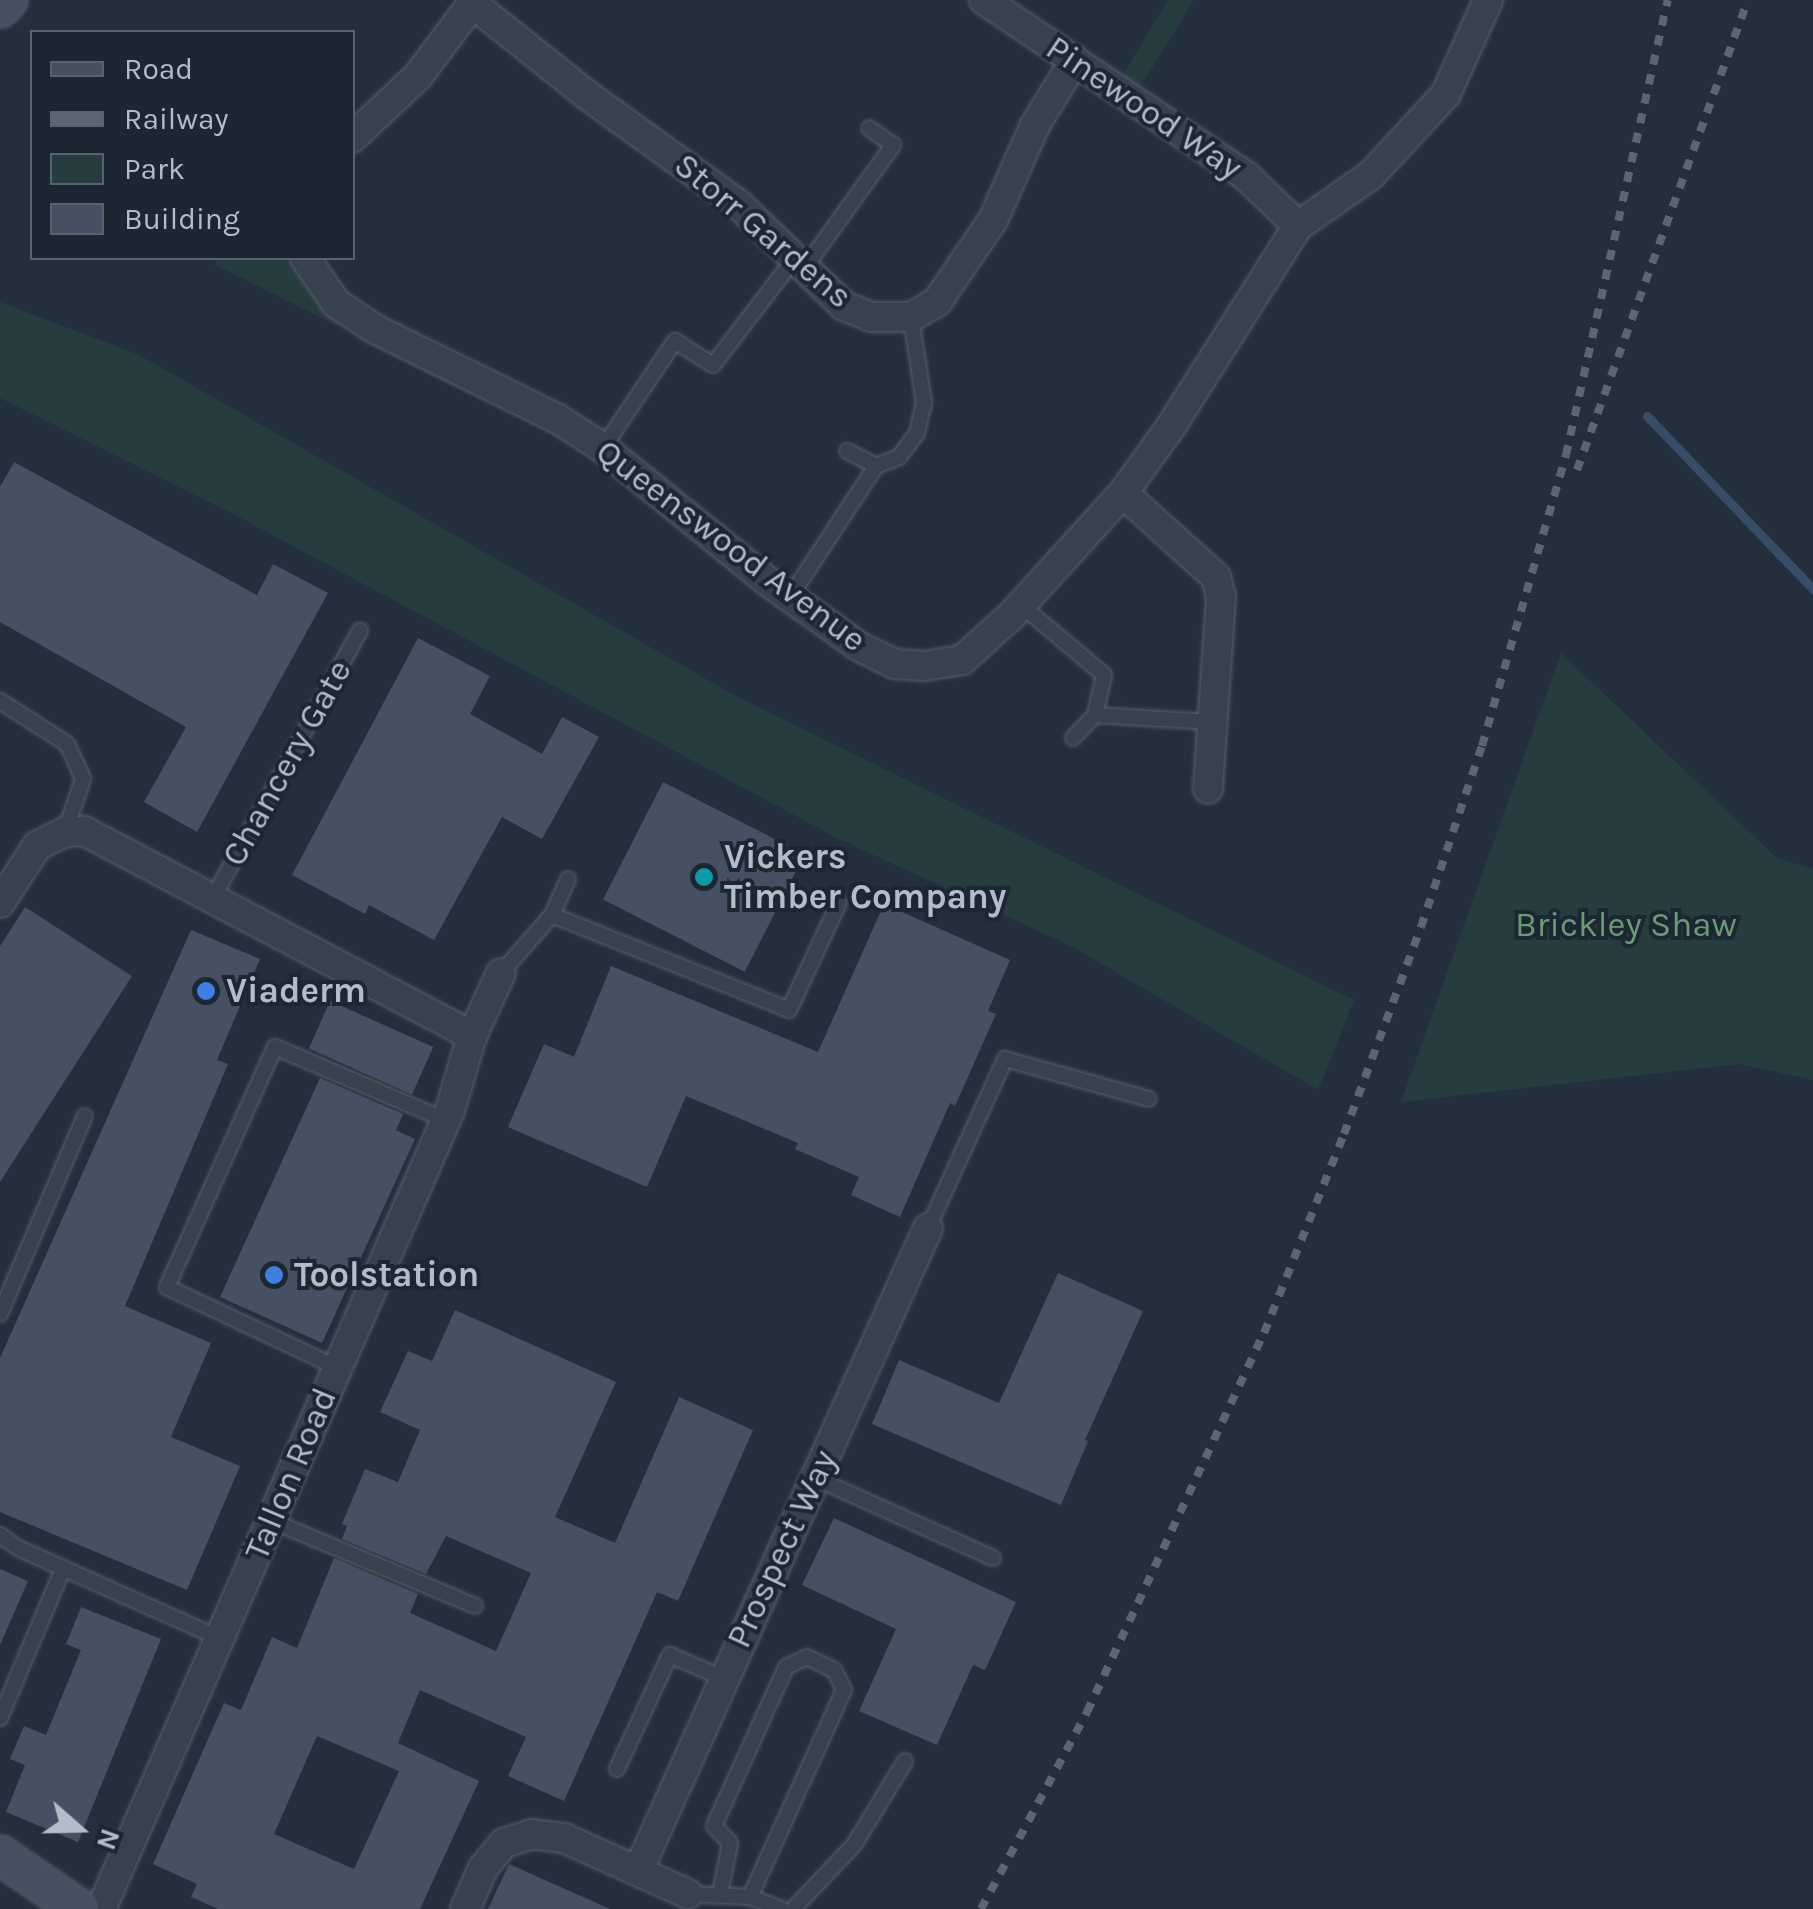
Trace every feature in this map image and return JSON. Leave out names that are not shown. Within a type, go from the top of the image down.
[{"type":"street","points":[[0,8],[8,0]]},
{"type":"street","name":"Pinewood Way","points":[[984,0],[1246,176],[1298,226]]},
{"type":"street","points":[[1298,226],[1371,175],[1410,137],[1446,94],[1488,0]]},
{"type":"street","points":[[355,135],[418,76],[474,2]]},
{"type":"street","name":"Storr Gardens","points":[[474,2],[587,95],[738,204],[844,306],[871,317],[911,317]]},
{"type":"street","points":[[911,317],[937,302],[993,220],[1035,125],[1074,60]]},
{"type":"street","name":"Queenswood Avenue","points":[[305,260],[336,303],[375,329],[558,419],[603,448],[790,597],[860,647],[896,664],[924,666],[962,660],[1021,605],[1122,492],[1172,425],[1298,226]]},
{"type":"street","points":[[1122,492],[1216,577],[1220,596],[1208,789]]},
{"type":"street","points":[[0,903],[37,846],[65,832],[84,831],[214,896],[472,1036]]},
{"type":"street","name":"Tallon Road","points":[[101,1909],[446,1120],[472,1036],[502,973]]},
{"type":"street","name":"Prospect Way","points":[[638,1871],[928,1228]]},
{"type":"street","points":[[464,1909],[483,1868],[504,1843],[531,1834],[564,1838],[688,1894]]},
{"type":"street","points":[[0,1855],[79,1909]]},
{"type":"lane","points":[[603,448],[676,342],[713,366],[799,264],[893,145],[869,128]]},
{"type":"lane","points":[[790,597],[876,466],[899,457],[922,422],[923,387],[911,317]]},
{"type":"lane","points":[[847,451],[876,466]]},
{"type":"lane","points":[[1021,605],[1104,674],[1095,715],[1073,738]]},
{"type":"lane","name":"Chancery Gate","points":[[214,896],[360,630]]},
{"type":"lane","points":[[0,702],[67,744],[83,779],[65,832]]},
{"type":"lane","points":[[1095,715],[1212,722]]},
{"type":"lane","points":[[502,973],[552,915],[568,879]]},
{"type":"lane","points":[[552,915],[788,1010],[839,903]]},
{"type":"lane","points":[[336,1367],[167,1288],[182,1253],[275,1048],[446,1120]]},
{"type":"lane","points":[[928,1228],[1005,1058],[1149,1099]]},
{"type":"lane","points":[[0,1314],[84,1116]]},
{"type":"lane","points":[[815,1478],[993,1558]]},
{"type":"lane","points":[[272,1521],[475,1606]]},
{"type":"lane","points":[[0,1535],[64,1569],[219,1638]]},
{"type":"lane","points":[[0,1718],[64,1569]]},
{"type":"lane","points":[[617,1768],[670,1654],[724,1678]]},
{"type":"lane","points":[[720,1894],[730,1843],[714,1826],[786,1666],[806,1658],[834,1670],[844,1690],[750,1897]]},
{"type":"lane","points":[[793,1909],[854,1845],[905,1761]]},
{"type":"lane","points":[[688,1894],[750,1897],[781,1909]]},
{"type":"green space","points":[[1168,0],[1194,0],[1134,97],[1116,86]]},
{"type":"green space","points":[[218,260],[290,260],[340,327],[215,265]]},
{"type":"green space","points":[[0,302],[139,355],[732,694],[1354,1000],[1318,1090],[1071,946],[837,838],[235,515],[0,398]]},
{"type":"green space","name":"Brickley Shaw","points":[[1561,653],[1777,858],[1813,869],[1813,1080],[1739,1064],[1401,1102]]},
{"type":"building","points":[[14,462],[257,595],[273,564],[328,593],[197,832],[144,802],[186,727],[0,622],[0,487]]},
{"type":"building","points":[[418,638],[490,676],[470,714],[542,754],[562,717],[599,737],[542,839],[502,817],[434,940],[369,905],[365,914],[292,875]]},
{"type":"building","name":"Vickers Timber Company","points":[[663,782],[805,854],[745,972],[603,900]]},
{"type":"building","points":[[884,904],[1010,960],[988,1011],[996,1014],[955,1106],[950,1103],[900,1217],[851,1195],[859,1177],[795,1149],[798,1143],[686,1096],[647,1187],[508,1127],[544,1044],[574,1057],[611,966],[818,1052]]},
{"type":"building","points":[[25,907],[132,976],[0,1182],[0,946]]},
{"type":"building","points":[[191,930],[260,959],[217,1060],[228,1064],[125,1306],[211,1343],[171,1437],[240,1466],[187,1590],[0,1512],[0,1358]]},
{"type":"building","points":[[330,1001],[433,1047],[412,1094],[309,1049]]},
{"type":"building","points":[[320,1078],[403,1114],[396,1130],[415,1139],[322,1343],[220,1297]]},
{"type":"building","points":[[1058,1273],[1143,1311],[1085,1440],[1088,1441],[1061,1505],[872,1424],[899,1360],[999,1403]]},
{"type":"building","points":[[455,1310],[616,1382],[555,1517],[615,1543],[679,1397],[753,1430],[678,1601],[657,1592],[564,1801],[508,1776],[526,1737],[420,1690],[398,1743],[479,1781],[420,1909],[218,1909],[191,1897],[197,1884],[153,1864],[224,1703],[241,1710],[272,1637],[297,1648],[334,1558],[418,1594],[410,1613],[496,1651],[531,1573],[446,1536],[426,1574],[342,1539],[347,1526],[342,1524],[365,1469],[398,1482],[420,1430],[380,1412],[408,1351],[432,1361]],"holes":[[[317,1736],[399,1771],[354,1869],[274,1834]]]},
{"type":"building","points":[[834,1518],[1016,1602],[985,1670],[973,1665],[937,1745],[859,1711],[896,1629],[802,1585]]},
{"type":"building","points":[[0,1569],[28,1581],[0,1645]]},
{"type":"building","points":[[81,1607],[161,1639],[78,1842],[6,1812],[25,1765],[10,1759],[24,1726],[46,1735],[81,1650],[66,1644]]},
{"type":"building","points":[[509,1864],[610,1909],[488,1909]]},
{"type":"waterway","points":[[1647,416],[1813,589]]},
{"type":"railway","points":[[981,1909],[1087,1712],[1264,1333],[1421,927],[1482,746],[1566,455],[1668,0]]},
{"type":"railway","points":[[1577,470],[1748,0]]},
{"type":"place","name":"Vickers Timber Company","points":[[704,877]]},
{"type":"place","name":"Viaderm","points":[[206,991]]},
{"type":"place","name":"Toolstation","points":[[274,1275]]}]
